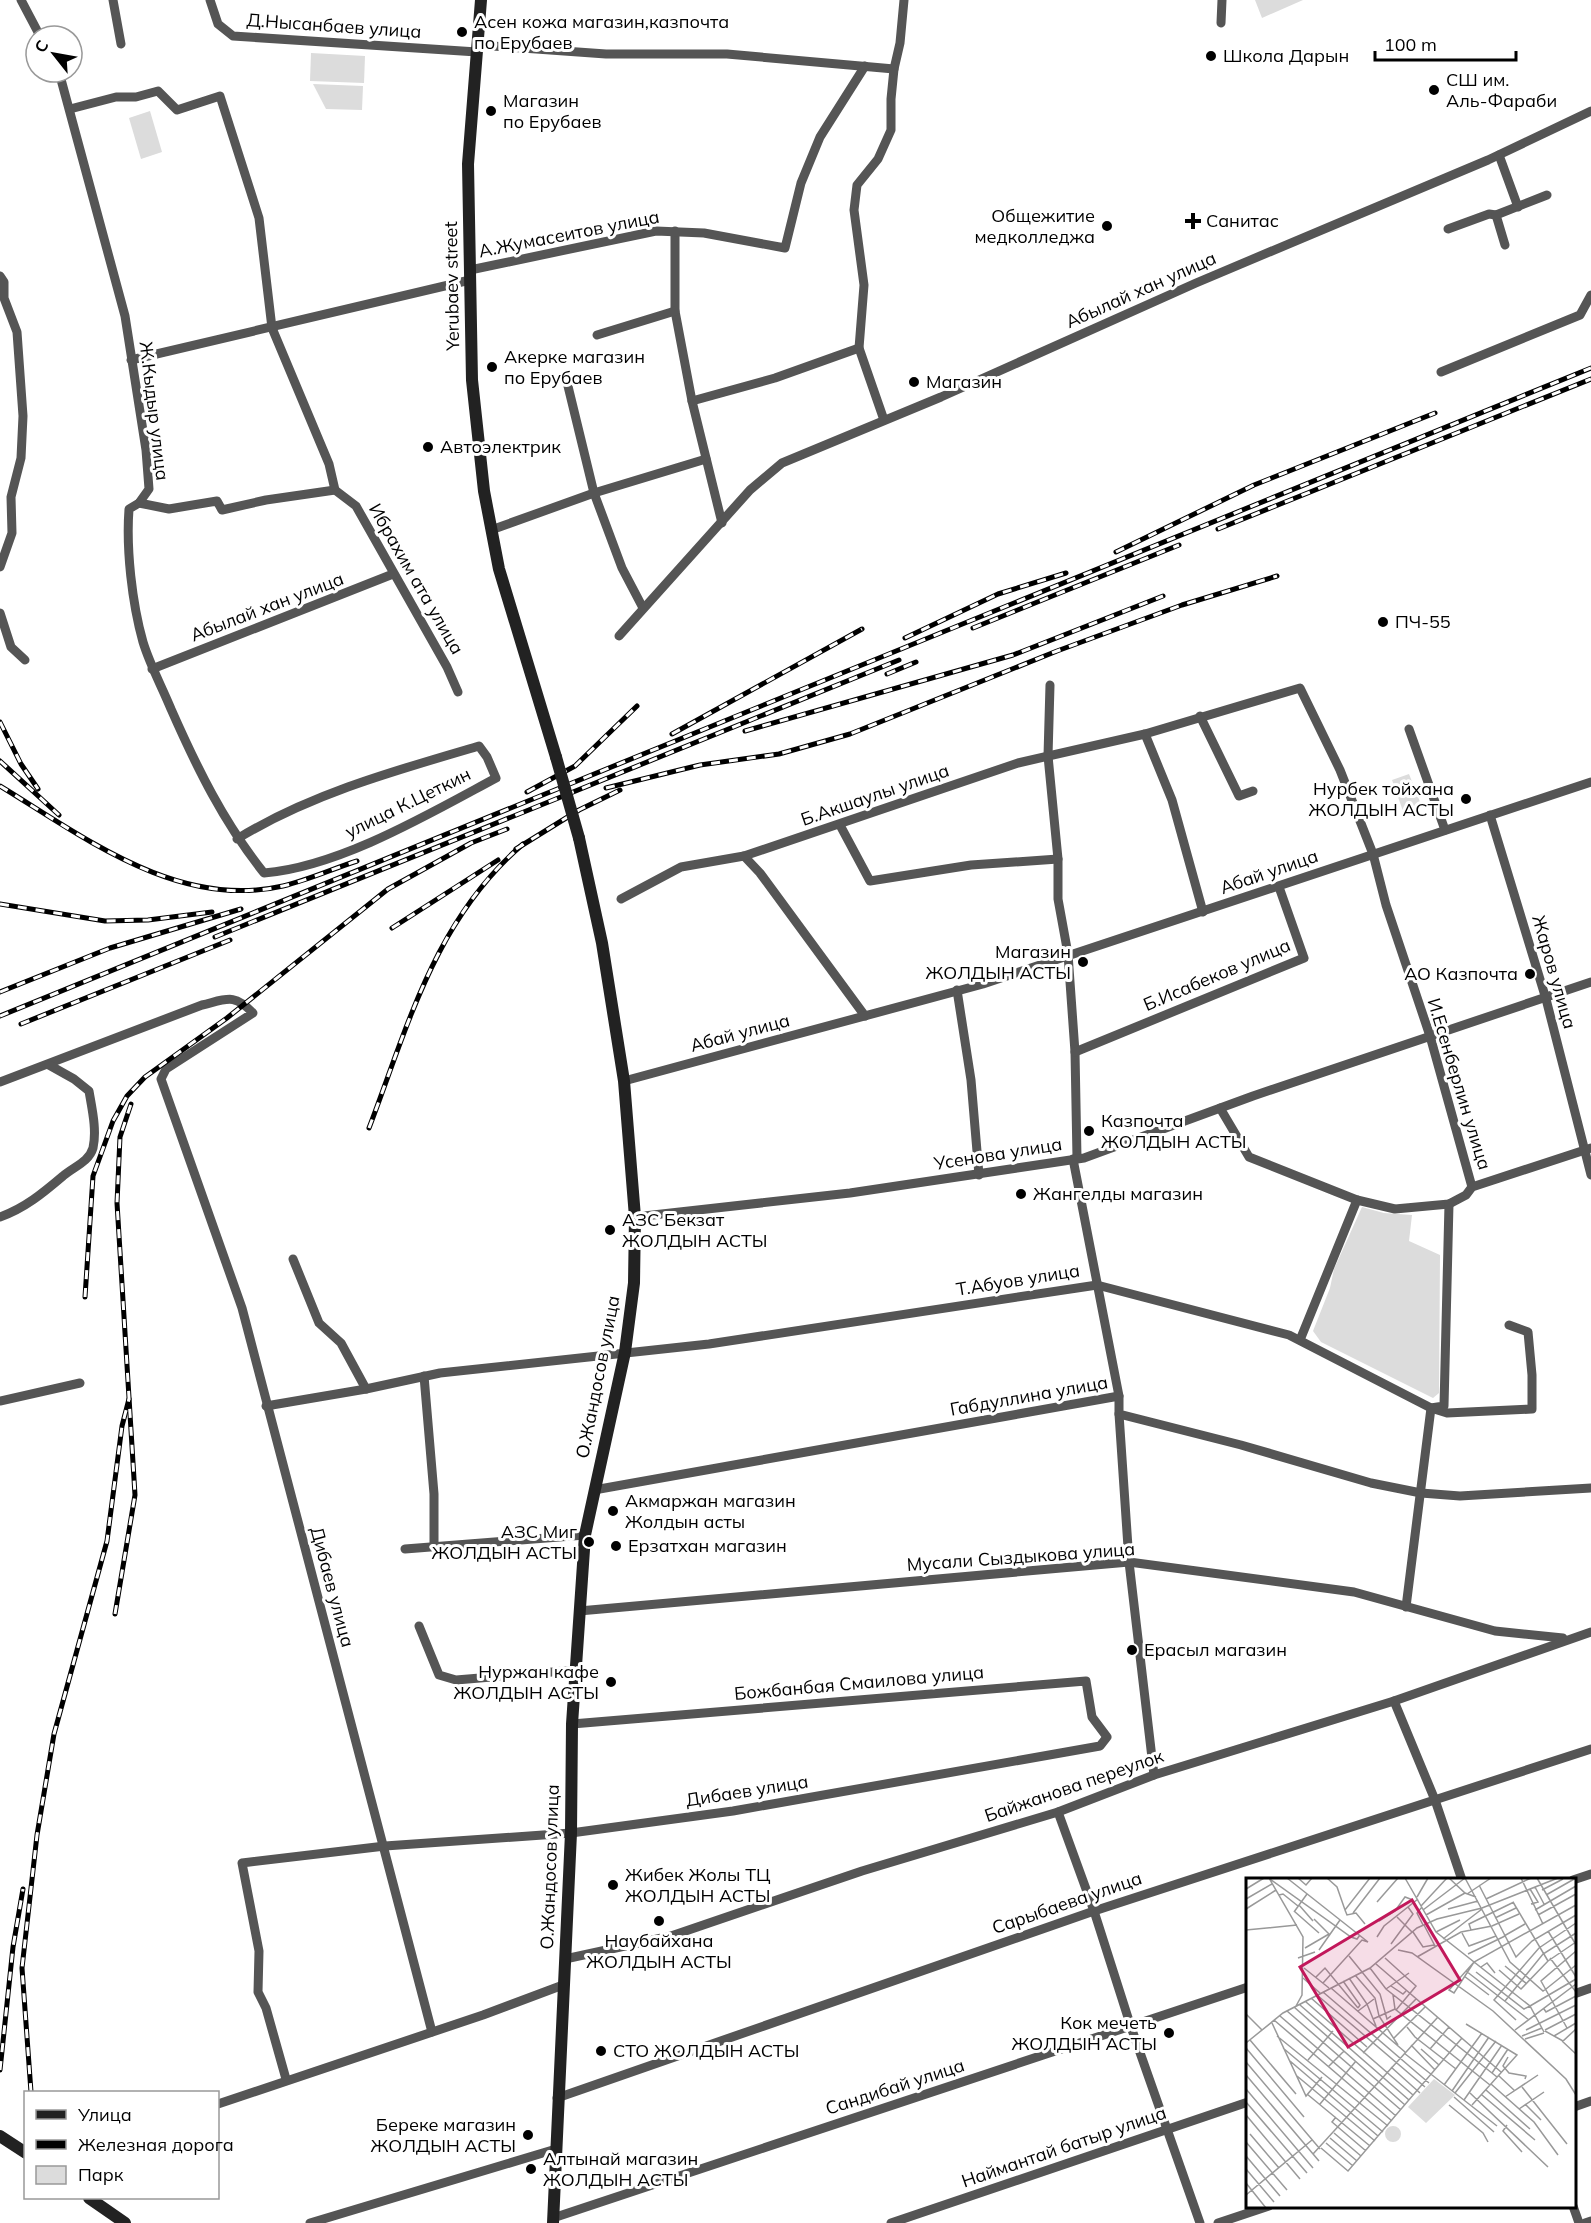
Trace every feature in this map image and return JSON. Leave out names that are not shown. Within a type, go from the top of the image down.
[{"type":"main road","name":"Yerubaev street","points":[[481,0],[468,164],[472,380],[484,491],[499,569],[579,838]]},
{"type":"main road","name":"О.Жандосов улица","points":[[553,2220],[562,1985],[571,1833],[572,1724],[585,1535],[624,1352],[634,1283],[635,1217],[624,1081],[602,943],[579,838]]},
{"type":"main road","points":[[0,2136],[24,2152]]},
{"type":"main road","points":[[90,2199],[125,2223]]},
{"type":"street","points":[[21,0],[34,24]]},
{"type":"street","points":[[113,0],[121,44]]},
{"type":"street","name":"Д.Нысанбаев улица","points":[[210,0],[218,24],[233,36],[606,54],[727,54],[894,69]]},
{"type":"street","points":[[884,420],[859,348],[864,285],[854,210],[857,185],[878,159],[891,130],[894,69],[900,43],[904,0]]},
{"type":"street","points":[[1221,23],[1222,0]]},
{"type":"street","name":"А.Жумасеитов улица","points":[[131,360],[272,328],[470,275],[621,237],[656,231],[704,233],[785,248],[801,183],[820,137],[865,66]]},
{"type":"street","name":"Ж.Кыдыр улица","points":[[62,84],[125,316],[146,450],[149,489],[138,504],[129,509],[127,534],[143,640],[152,669],[201,776],[237,839]]},
{"type":"street","points":[[70,109],[116,97],[135,97],[158,91],[177,110],[220,96],[259,218],[272,328],[328,464],[335,490],[266,500],[222,510],[217,501],[170,509],[138,504]]},
{"type":"street","name":"Абылай хан улица","points":[[722,523],[750,490],[782,463],[952,392],[1207,278],[1499,155],[1591,111]]},
{"type":"street","points":[[1499,155],[1518,207]]},
{"type":"street","points":[[1448,230],[1547,195]]},
{"type":"street","points":[[1496,214],[1505,245]]},
{"type":"street","name":"А.Жумасеитов улица","points":[[675,231],[675,311],[692,401],[722,523]]},
{"type":"street","points":[[0,276],[4,282],[4,298],[17,332],[23,416],[21,458],[11,497],[12,533],[0,567]]},
{"type":"street","points":[[1441,372],[1580,315],[1591,295]]},
{"type":"street","points":[[597,335],[675,311]]},
{"type":"street","points":[[692,401],[775,378],[859,348]]},
{"type":"street","points":[[566,378],[594,493],[622,568],[643,608]]},
{"type":"street","points":[[491,530],[594,493],[706,459]]},
{"type":"street","name":"Ибрахим ата улица","points":[[335,490],[356,506],[447,667],[458,692]]},
{"type":"street","points":[[619,636],[722,523]]},
{"type":"street","name":"Абылай хан улица","points":[[152,669],[393,574]]},
{"type":"street","points":[[0,613],[11,647],[25,660]]},
{"type":"street","points":[[1050,685],[1048,756],[1058,859],[1058,899],[1068,954],[1075,1052],[1075,1159],[1119,1396]]},
{"type":"street","name":"Б.Акшаулы улица","points":[[621,899],[681,867],[744,856],[1018,763],[1145,734],[1300,688]]},
{"type":"street","name":"И.Есенберлин улица","points":[[1300,688],[1340,770],[1373,854],[1386,905],[1430,1036],[1472,1187]]},
{"type":"street","points":[[1200,716],[1239,796],[1253,790]]},
{"type":"street","points":[[1409,729],[1445,830]]},
{"type":"street","points":[[1145,734],[1172,800],[1203,912]]},
{"type":"street","name":"улица К.Цеткин","points":[[479,746],[487,757],[496,778],[425,817],[349,850],[292,871],[264,873],[237,839],[309,803],[410,766],[479,746]]},
{"type":"street","name":"Абай улица","points":[[624,1081],[957,990],[1203,912],[1591,782]]},
{"type":"street","name":"Жаров улица","points":[[1490,815],[1588,1149],[1591,1175]]},
{"type":"street","points":[[840,825],[870,881],[971,865],[1058,859]]},
{"type":"street","points":[[744,856],[760,873],[865,1016]]},
{"type":"street","name":"Б.Исабеков улица","points":[[1075,1052],[1304,958],[1279,887]]},
{"type":"street","name":"Усенова улица","points":[[635,1217],[850,1193],[1075,1159],[1591,982]]},
{"type":"street","points":[[957,990],[971,1080],[979,1175]]},
{"type":"street","name":"Дибаев улица","points":[[49,1065],[183,1011],[222,1000],[241,1000],[253,1013],[166,1069],[160,1079],[242,1308],[432,2032]]},
{"type":"street","points":[[0,1082],[49,1065],[74,1079],[89,1091],[94,1140],[88,1158],[63,1176],[48,1191],[14,1212],[0,1217]]},
{"type":"street","points":[[1220,1108],[1249,1157],[1357,1200],[1395,1209],[1449,1204],[1466,1195],[1472,1187],[1588,1149]]},
{"type":"street","points":[[1300,1340],[1357,1200]]},
{"type":"street","points":[[1431,1408],[1444,1406],[1449,1204]]},
{"type":"street","points":[[293,1259],[319,1323],[340,1343],[366,1389]]},
{"type":"street","name":"Т.Абуов улица","points":[[624,1352],[721,1342],[1097,1285],[1300,1340],[1431,1408]]},
{"type":"street","points":[[1431,1408],[1447,1413],[1532,1409],[1532,1375],[1527,1332],[1509,1325]]},
{"type":"street","points":[[266,1406],[366,1389],[424,1376],[624,1352]]},
{"type":"street","points":[[424,1376],[434,1494],[434,1547]]},
{"type":"street","points":[[0,1401],[80,1383]]},
{"type":"street","name":"Габдуллина улица","points":[[594,1490],[1119,1396],[1119,1414],[1241,1445],[1371,1483],[1421,1493],[1460,1496],[1591,1488]]},
{"type":"street","points":[[1406,1607],[1431,1408]]},
{"type":"street","points":[[1119,1414],[1129,1562],[1154,1774]]},
{"type":"street","points":[[405,1549],[585,1535]]},
{"type":"street","name":"Мусали Сыздыкова улица","points":[[579,1611],[1129,1562],[1354,1592],[1495,1631],[1567,1639]]},
{"type":"street","points":[[419,1626],[439,1675],[456,1680],[576,1670]]},
{"type":"street","name":"Байжанова переулок","points":[[565,1959],[671,1936],[862,1871],[1058,1812],[1154,1774],[1394,1701],[1591,1632]]},
{"type":"street","name":"Божбанбая Смаилова улица","points":[[572,1724],[1086,1681],[1092,1717],[1107,1737]]},
{"type":"street","points":[[1394,1701],[1435,1800],[1461,1878]]},
{"type":"street","name":"Дибаев улица","points":[[286,2079],[266,2008],[258,1992],[259,1951],[242,1863],[385,1846],[571,1833],[733,1811],[1100,1746],[1107,1737]]},
{"type":"street","name":"Сарыбаева улица","points":[[557,2098],[1094,1911],[1591,1749]]},
{"type":"street","points":[[1058,1812],[1200,2223]]},
{"type":"street","points":[[1576,1879],[1591,1874]]},
{"type":"street","points":[[219,2104],[286,2079],[432,2032],[562,1985]]},
{"type":"street","name":"Сандибай улица","points":[[553,2220],[1246,1988]]},
{"type":"street","points":[[1576,1994],[1591,1988]]},
{"type":"street","points":[[1576,2107],[1591,2102]]},
{"type":"street","name":"Наймантай батыр улица","points":[[891,2223],[1246,2103]]},
{"type":"street","points":[[310,2223],[556,2149]]},
{"type":"street","points":[[1218,2223],[1263,2208]]},
{"type":"street","points":[[1575,2208],[1579,2223]]},
{"type":"street","points":[[1585,2223],[1591,2221]]},
{"type":"green space","points":[[1255,0],[1303,0],[1262,18]]},
{"type":"green space","points":[[311,53],[365,56],[364,83],[310,81]]},
{"type":"green space","points":[[313,84],[363,86],[362,110],[326,109]]},
{"type":"green space","points":[[150,111],[162,152],[141,159],[129,118]]},
{"type":"green space","points":[[1409,774],[1422,807],[1404,814],[1392,780]]},
{"type":"green space","points":[[1362,1207],[1384,1213],[1412,1215],[1409,1241],[1440,1255],[1439,1393],[1433,1398],[1321,1342],[1313,1331],[1330,1288],[1334,1269]]},
{"type":"railway","points":[[0,1016],[1591,368]]},
{"type":"railway","points":[[1218,529],[1591,379]]},
{"type":"railway","points":[[1116,552],[1254,485],[1435,413]]},
{"type":"railway","points":[[973,628],[1179,545]]},
{"type":"railway","points":[[905,638],[998,594],[1066,573]]},
{"type":"railway","points":[[606,788],[700,765],[779,754],[850,734],[1057,651],[1182,605],[1277,576]]},
{"type":"railway","points":[[745,731],[1013,655],[1163,596]]},
{"type":"railway","points":[[672,734],[862,629]]},
{"type":"railway","points":[[215,937],[899,660]]},
{"type":"railway","points":[[887,674],[916,662]]},
{"type":"railway","points":[[527,792],[575,766],[637,706]]},
{"type":"railway","points":[[0,722],[21,764],[38,789]]},
{"type":"railway","points":[[0,761],[59,815]]},
{"type":"railway","points":[[0,786],[65,827],[134,864],[169,878],[206,888],[244,891],[283,886],[357,861]]},
{"type":"railway","points":[[516,849],[579,810],[620,790]]},
{"type":"railway","points":[[85,1297],[93,1176],[113,1121],[127,1096],[145,1077],[227,1018],[388,889],[471,843],[507,829]]},
{"type":"railway","points":[[369,1128],[412,1012],[446,940],[467,906],[493,874],[523,844]]},
{"type":"railway","points":[[392,928],[498,860]]},
{"type":"railway","points":[[0,904],[105,921],[148,920],[212,912]]},
{"type":"railway","points":[[0,992],[110,948],[241,909]]},
{"type":"railway","points":[[21,1024],[230,940]]},
{"type":"railway","points":[[115,1614],[135,1495],[117,1203],[120,1137],[131,1104]]},
{"type":"railway","points":[[31,2091],[22,1968],[37,1835],[54,1734],[107,1541],[122,1426],[129,1399]]},
{"type":"railway","points":[[0,2070],[13,1947],[23,1889]]},
{"type":"place","name":"Асен кожа магазин,казпочта по Ерубаев","points":[[462,32]]},
{"type":"place","name":"Школа Дарын","points":[[1211,56]]},
{"type":"place","name":"СШ им. Аль-Фараби","points":[[1434,90]]},
{"type":"place","name":"Магазин по Ерубаев","points":[[491,111]]},
{"type":"place","name":"Санитас","points":[[1193,221]]},
{"type":"place","name":"Общежитие медколледжа","points":[[1107,226]]},
{"type":"place","name":"Акерке магазин по Ерубаев","points":[[492,367]]},
{"type":"place","name":"Магазин","points":[[914,382]]},
{"type":"place","name":"Автоэлектрик","points":[[428,447]]},
{"type":"place","name":"ПЧ-55","points":[[1383,622]]},
{"type":"place","name":"Нурбек тойхана ЖОЛДЫН АСТЫ","points":[[1466,799]]},
{"type":"place","name":"Магазин ЖОЛДЫН АСТЫ","points":[[1083,962]]},
{"type":"place","name":"АО Казпочта","points":[[1530,974]]},
{"type":"place","name":"Казпочта ЖОЛДЫН АСТЫ","points":[[1089,1131]]},
{"type":"place","name":"Жангелды магазин","points":[[1021,1194]]},
{"type":"place","name":"АЗС Бекзат ЖОЛДЫН АСТЫ","points":[[610,1230]]},
{"type":"place","name":"Акмаржан магазин Жолдын асты","points":[[613,1511]]},
{"type":"place","name":"АЗС Миг ЖОЛДЫН АСТЫ","points":[[589,1542]]},
{"type":"place","name":"Ерзатхан магазин","points":[[616,1546]]},
{"type":"place","name":"Ерасыл магазин","points":[[1132,1650]]},
{"type":"place","name":"Нуржан кафе ЖОЛДЫН АСТЫ","points":[[611,1682]]},
{"type":"place","name":"Жибек Жолы ТЦ ЖОЛДЫН АСТЫ","points":[[613,1885]]},
{"type":"place","name":"Наубайхана ЖОЛДЫН АСТЫ","points":[[659,1921]]},
{"type":"place","name":"Кок мечеть ЖОЛДЫН АСТЫ","points":[[1169,2033]]},
{"type":"place","name":"СТО ЖОЛДЫН АСТЫ","points":[[601,2051]]},
{"type":"place","name":"Береке магазин ЖОЛДЫН АСТЫ","points":[[528,2135]]},
{"type":"place","name":"Алтынай магазин ЖОЛДЫН АСТЫ","points":[[531,2169]]}]
